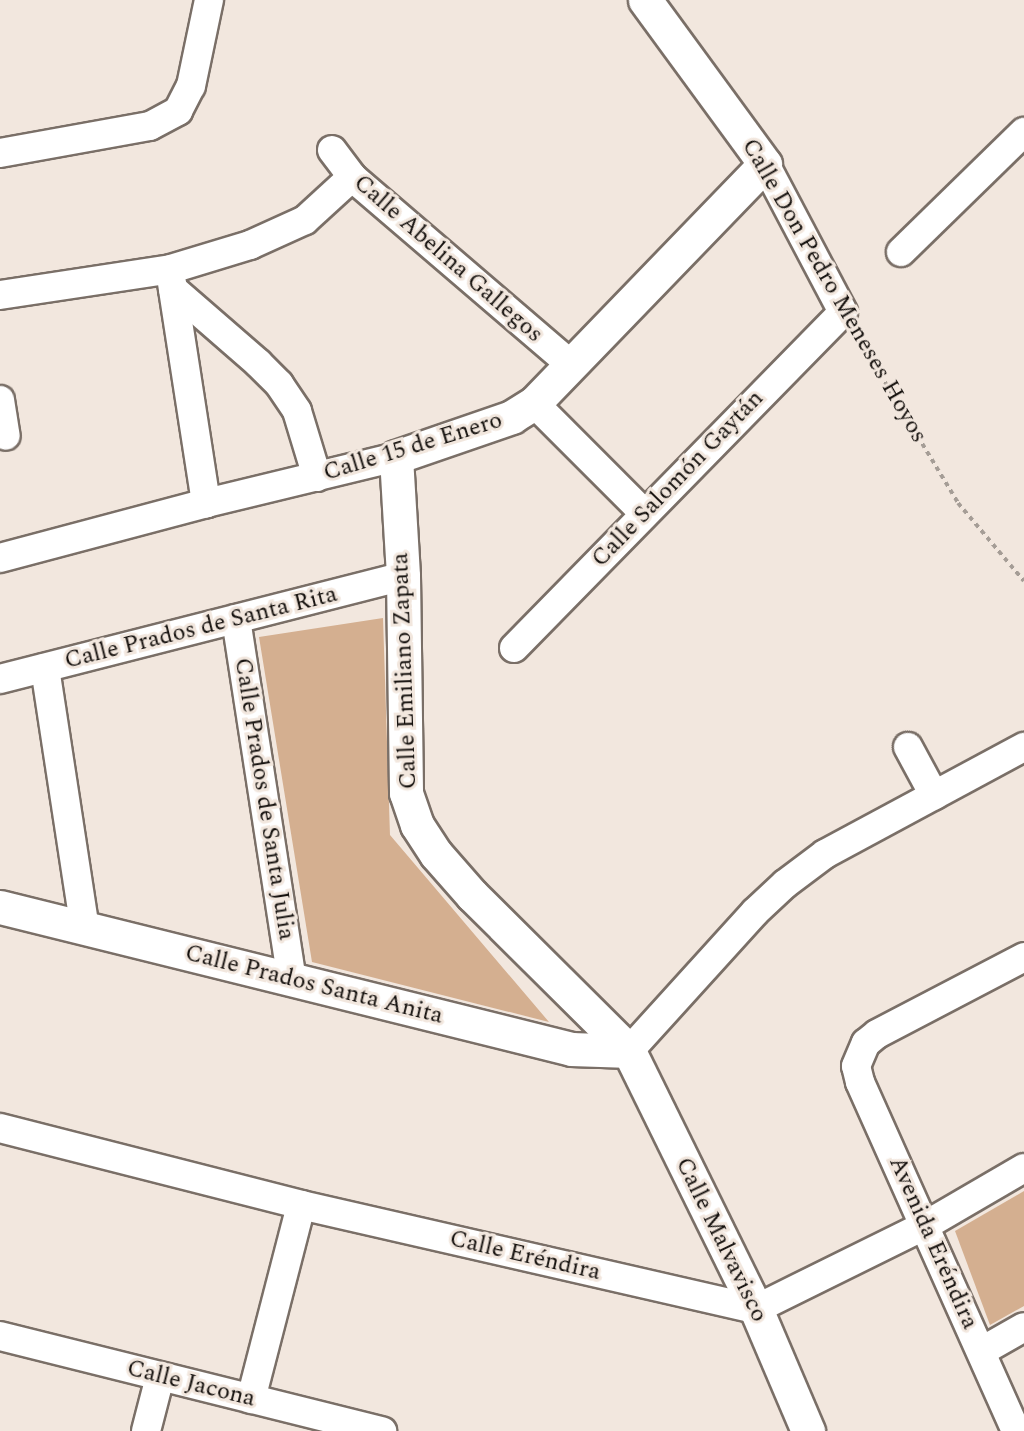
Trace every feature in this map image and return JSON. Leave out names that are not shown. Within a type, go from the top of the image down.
[{"type":"street","points":[[0,153],[150,126],[178,111],[191,86],[209,0]]},
{"type":"street","name":"Calle Don Pedro Meneses Hoyos","points":[[645,0],[765,164],[843,312]]},
{"type":"street","points":[[901,252],[1024,132]]},
{"type":"street","name":"Calle Abelina Gallegos","points":[[332,150],[352,177],[569,363]]},
{"type":"street","name":"Calle 15 de Enero","points":[[0,558],[396,457],[512,417],[553,386],[569,363],[765,164]]},
{"type":"street","points":[[0,295],[172,279],[283,232],[305,219],[352,177]]},
{"type":"street","points":[[172,279],[279,384],[297,411],[317,477]]},
{"type":"street","points":[[172,279],[206,504]]},
{"type":"street","name":"Calle Salomón Gaytán","points":[[514,648],[843,312]]},
{"type":"street","points":[[0,400],[6,436]]},
{"type":"street","points":[[534,402],[644,513]]},
{"type":"street","name":"Calle Emiliano Zapata","points":[[396,457],[403,576],[405,782],[406,793],[417,825],[436,854],[472,895],[629,1051]]},
{"type":"street","name":"Calle Prados de Santa Rita","points":[[0,679],[403,576]]},
{"type":"street","name":"Calle Prados de Santa Julia","points":[[236,619],[292,979]]},
{"type":"street","points":[[45,668],[85,929]]},
{"type":"street","points":[[908,747],[934,795]]},
{"type":"street","points":[[629,1051],[755,912],[785,884],[825,854],[1024,747]]},
{"type":"street","name":"Calle Prados Santa Anita","points":[[0,907],[572,1049],[629,1051]]},
{"type":"street","name":"Avenida Eréndira","points":[[1016,1431],[926,1225],[860,1082],[856,1066],[859,1054],[866,1043],[877,1034],[1024,957]]},
{"type":"street","name":"Calle Malvavisco","points":[[629,1051],[756,1309],[808,1431]]},
{"type":"street","name":"Calle Eréndira","points":[[0,1128],[301,1205],[756,1309]]},
{"type":"street","points":[[756,1309],[926,1225],[1024,1168]]},
{"type":"street","points":[[251,1399],[301,1205]]},
{"type":"street","points":[[982,1351],[1024,1327]]},
{"type":"street","name":"Calle Jacona","points":[[0,1336],[251,1399],[346,1427],[382,1431]]},
{"type":"street","points":[[146,1431],[160,1377]]},
{"type":"path","name":"Calle Don Pedro Meneses Hoyos","points":[[843,312],[958,503],[1024,581]]},
{"type":"shaded area","points":[[383,618],[390,835],[549,1022],[312,962],[259,637]]},
{"type":"shaded area","points":[[1024,1191],[1024,1306],[990,1325],[955,1231]]}]
